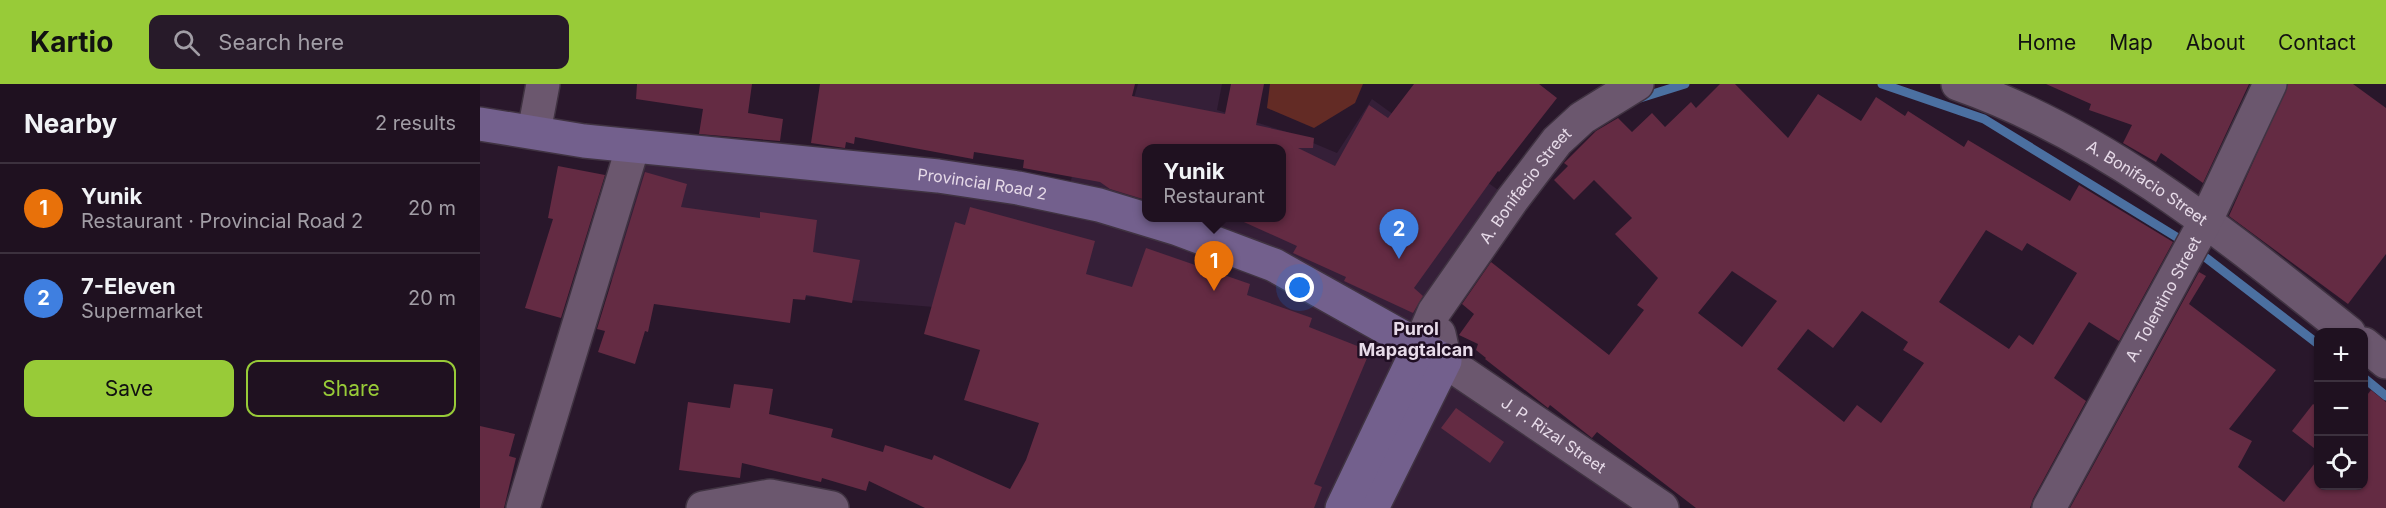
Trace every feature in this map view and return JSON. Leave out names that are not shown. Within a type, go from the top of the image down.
[{"type":"main road","name":"Provincial Road 2","points":[[480,124],[633,146],[938,176],[1018,188],[1099,205],[1142,218]]},
{"type":"main road","name":"Provincial Road 2","points":[[1155,222],[1274,265],[1432,354]]},
{"type":"main road","points":[[1342,508],[1432,354]]},
{"type":"main road","points":[[1372,508],[1432,354]]},
{"type":"street","points":[[534,132],[543,84]]},
{"type":"street","name":"A. Bonifacio Street","points":[[1432,354],[1434,312],[1512,200],[1557,141],[1582,118],[1637,84]]},
{"type":"street","name":"A. Bonifacio Street","points":[[1958,84],[1994,97],[2049,123],[2115,159],[2206,220],[2343,328]]},
{"type":"street","name":"A. Tolentino Street","points":[[2049,508],[2206,220],[2270,84]]},
{"type":"street","points":[[523,508],[633,146]]},
{"type":"street","points":[[2368,347],[2386,362]]},
{"type":"street","name":"J. P. Rizal Street","points":[[1432,354],[1662,508]]},
{"type":"street","points":[[703,508],[770,496],[832,508]]},
{"type":"shaded area","points":[[1138,84],[1222,84],[1217,110],[1287,132],[1337,153],[1372,99],[1512,200],[1342,508],[1249,508],[1080,319],[594,279],[633,146],[1066,198],[1093,101],[1131,108]]},
{"type":"shaded area","points":[[1270,84],[1363,84],[1355,103],[1314,128],[1267,108]]},
{"type":"shaded area","points":[[1448,374],[1646,508],[1381,508]]},
{"type":"building","points":[[637,84],[752,84],[748,113],[783,119],[780,141],[699,134],[703,109],[636,99]]},
{"type":"building","points":[[820,84],[1135,84],[1132,96],[1225,114],[1231,84],[1264,84],[1256,125],[1314,138],[1313,148],[1298,148],[1335,166],[1369,105],[1388,118],[1414,84],[1539,84],[1557,98],[1498,171],[1414,288],[1423,296],[1413,313],[1344,281],[1346,277],[1293,253],[1297,246],[1244,222],[1286,222],[1286,144],[1142,144],[1142,199],[1110,189],[1100,182],[1023,168],[1024,160],[974,152],[973,159],[855,137],[854,144],[846,142],[845,148],[811,143]]},
{"type":"building","points":[[1720,84],[1735,84],[1788,138],[1818,94],[1861,121],[1876,97],[1905,116],[1908,111],[1964,147],[1968,140],[2070,201],[2079,185],[2173,242],[2119,341],[2089,322],[2054,378],[2086,401],[2030,508],[1696,508],[1597,432],[1592,438],[1550,405],[1548,408],[1485,359],[1476,350],[1478,344],[1459,335],[1474,314],[1462,304],[1491,262],[1609,355],[1644,310],[1637,305],[1658,278],[1615,234],[1632,218],[1594,180],[1574,200],[1554,180],[1568,166],[1564,163],[1596,131],[1618,118],[1632,132],[1652,113],[1665,127],[1691,102],[1696,108]],"holes":[[[1986,230],[2022,251],[2027,243],[2077,273],[2033,345],[2019,335],[2009,349],[1939,302]],[[1732,271],[1777,301],[1742,347],[1698,313]],[[1862,311],[1908,342],[1903,350],[1924,363],[1881,423],[1857,405],[1844,422],[1777,369],[1808,329],[1833,348]]]},
{"type":"building","points":[[2046,84],[2249,84],[2203,183],[2161,153],[2156,162],[2123,143],[2132,125],[2089,110],[2091,104]]},
{"type":"building","points":[[2288,84],[2353,84],[2386,108],[2386,254],[2348,304],[2229,216]]},
{"type":"building","points":[[558,166],[605,175],[561,318],[525,308],[553,219],[548,218]]},
{"type":"building","points":[[645,172],[687,184],[681,207],[760,218],[760,212],[817,220],[813,252],[860,260],[852,303],[806,295],[805,300],[793,299],[790,323],[654,304],[648,332],[645,331],[635,364],[598,352],[605,331],[597,329]]},
{"type":"building","points":[[970,207],[1095,241],[1086,274],[1132,287],[1146,248],[1250,284],[1247,295],[1312,318],[1309,327],[1370,351],[1314,484],[1322,487],[1314,508],[925,508],[869,481],[866,491],[822,478],[821,482],[742,463],[740,478],[679,470],[688,402],[730,408],[734,384],[773,389],[769,414],[833,429],[831,437],[883,452],[885,445],[932,460],[934,455],[1010,489],[1026,460],[1039,423],[964,400],[980,350],[924,334],[955,222],[965,225]]},
{"type":"building","points":[[2199,272],[2206,276],[2189,304],[2276,370],[2229,429],[2252,441],[2238,467],[2284,502],[2314,464],[2314,490],[2368,490],[2368,394],[2371,390],[2386,402],[2386,508],[2070,508]]},
{"type":"building","points":[[2313,404],[2314,405],[2314,448],[2292,431]]},
{"type":"building","points":[[1456,408],[1504,442],[1490,463],[1441,428]]},
{"type":"building","points":[[480,426],[515,434],[509,456],[516,458],[504,508],[480,508]]},
{"type":"waterway","points":[[1640,98],[1685,84]]},
{"type":"waterway","points":[[1882,84],[1984,119],[2183,241]]},
{"type":"waterway","points":[[2205,257],[2314,341]]},
{"type":"waterway","points":[[2368,381],[2386,396]]},
{"type":"place","name":"7-Eleven","points":[[1399,259]]},
{"type":"place","name":"Yunik","points":[[1214,291]]},
{"type":"district","name":"Purol Mapagtalcan","points":[[1416,339]]}]
